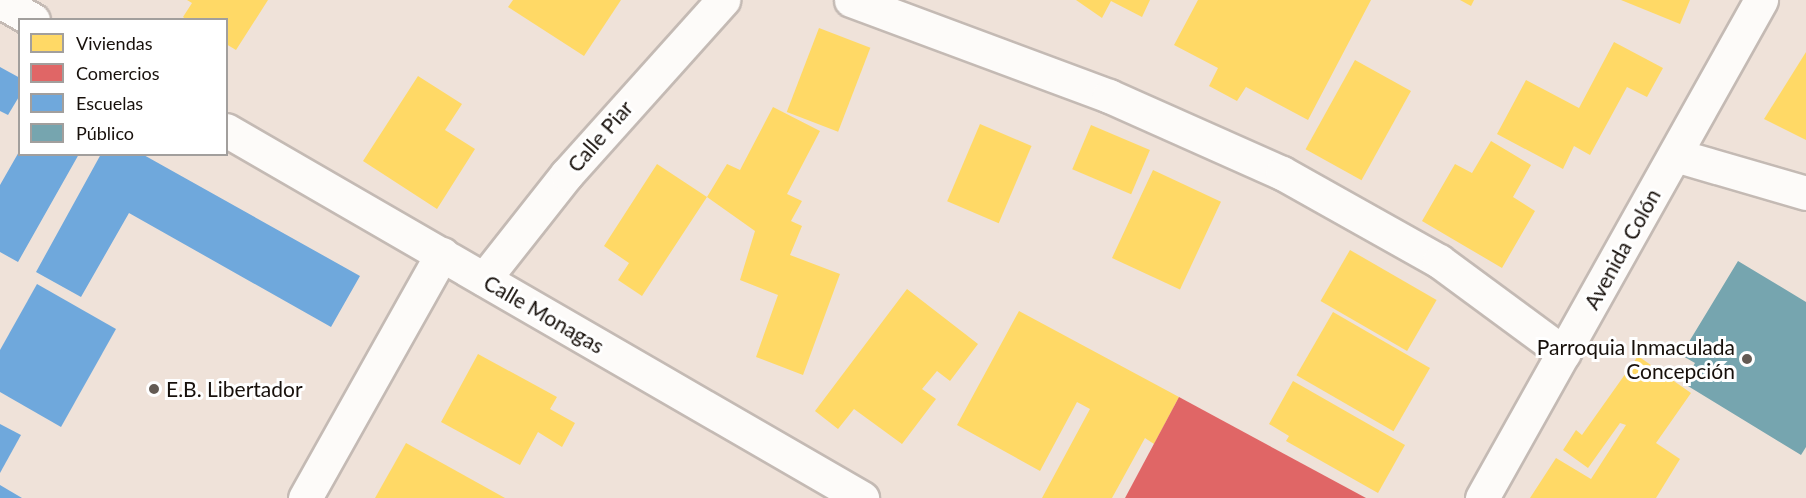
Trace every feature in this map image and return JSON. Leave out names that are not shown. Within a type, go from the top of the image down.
[{"type":"street","name":"Calle Piar","points":[[484,279],[567,174],[723,0]]},
{"type":"street","points":[[851,0],[1109,96],[1282,173],[1439,261],[1564,353]]},
{"type":"street","name":"Avenida Colón","points":[[1482,498],[1761,0]]},
{"type":"street","points":[[0,1],[30,18]]},
{"type":"street","name":"Calle Monagas","points":[[228,131],[862,498]]},
{"type":"street","points":[[1675,154],[1806,193]]},
{"type":"street","points":[[305,498],[442,254]]},
{"type":"building: Viviendas","points":[[187,0],[268,0],[236,50],[228,45],[228,18],[183,17],[192,3]]},
{"type":"building: Viviendas","points":[[513,0],[621,0],[584,56],[508,7]]},
{"type":"building: Viviendas","points":[[1076,0],[1150,0],[1142,17],[1111,1],[1102,18]]},
{"type":"building: Viviendas","points":[[1198,0],[1371,0],[1308,120],[1246,87],[1237,101],[1209,86],[1218,68],[1174,45]]},
{"type":"building: Viviendas","points":[[1460,0],[1474,0],[1471,6]]},
{"type":"building: Viviendas","points":[[1621,0],[1690,0],[1680,24]]},
{"type":"building: Viviendas","points":[[819,28],[870,48],[838,132],[787,112]]},
{"type":"building: Viviendas","points":[[1614,42],[1663,68],[1647,97],[1627,87],[1590,155],[1574,146],[1563,169],[1497,134],[1526,80],[1579,108]]},
{"type":"building: Viviendas","points":[[1806,52],[1806,140],[1764,119]]},
{"type":"building: Viviendas","points":[[1355,60],[1411,91],[1362,180],[1306,149]]},
{"type":"building: Viviendas","points":[[418,76],[462,104],[445,130],[475,149],[437,209],[363,161]]},
{"type":"building: Viviendas","points":[[773,107],[820,131],[787,194],[802,201],[791,221],[802,226],[790,255],[840,274],[803,375],[756,357],[778,295],[740,280],[755,231],[707,197],[727,164],[740,170]]},
{"type":"building: Viviendas","points":[[980,124],[1032,146],[999,223],[947,201]]},
{"type":"building: Viviendas","points":[[1091,125],[1150,150],[1131,194],[1072,169]]},
{"type":"building: Viviendas","points":[[1491,141],[1531,165],[1513,197],[1535,211],[1502,268],[1422,221],[1455,164],[1472,173]]},
{"type":"building: Viviendas","points":[[657,164],[707,197],[642,296],[618,280],[629,263],[604,246]]},
{"type":"building: Viviendas","points":[[1153,170],[1221,202],[1180,290],[1112,258]]},
{"type":"building: Viviendas","points":[[1350,250],[1437,300],[1407,351],[1320,301]]},
{"type":"building: Viviendas","points":[[907,289],[978,344],[950,381],[937,371],[922,389],[936,399],[902,444],[854,409],[838,429],[815,411]]},
{"type":"building: Viviendas","points":[[1019,311],[1179,397],[1154,444],[1145,438],[1112,498],[1042,498],[1090,409],[1077,402],[1040,471],[957,425]]},
{"type":"building: Viviendas","points":[[1333,312],[1430,368],[1393,431],[1296,375]]},
{"type":"building: Viviendas","points":[[478,354],[557,397],[550,409],[575,423],[562,447],[538,432],[520,465],[441,422]]},
{"type":"building: Viviendas","points":[[1638,356],[1691,393],[1656,443],[1680,459],[1656,498],[1530,498],[1556,458],[1591,479],[1626,425],[1620,423],[1588,468],[1563,450],[1576,430],[1582,435]]},
{"type":"building: Viviendas","points":[[1293,381],[1405,445],[1378,493],[1286,441],[1289,436],[1269,424]]},
{"type":"building: Viviendas","points":[[406,443],[505,498],[375,498]]},
{"type":"building: Comercios","points":[[1179,397],[1366,498],[1125,498]]},
{"type":"building: Escuelas","points":[[0,67],[18,77],[18,98],[8,115],[0,111]]},
{"type":"building: Escuelas","points":[[18,154],[18,156],[78,156],[18,262],[0,252],[0,185]]},
{"type":"building: Escuelas","points":[[100,156],[146,156],[360,276],[331,327],[129,213],[81,297],[36,272]]},
{"type":"building: Escuelas","points":[[37,284],[116,329],[61,427],[0,392],[0,350]]},
{"type":"building: Escuelas","points":[[0,424],[21,435],[0,473]]},
{"type":"building: Escuelas","points":[[0,485],[22,498],[0,498]]},
{"type":"building: Público","name":"Parroquia Inmaculada Concepción","points":[[1738,261],[1806,302],[1806,447],[1801,455],[1683,383],[1695,363],[1681,355]]},
{"type":"place","name":"Parroquia Inmaculada Concepción","points":[[1747,359]]},
{"type":"place","name":"E.B. Libertador","points":[[154,389]]}]
